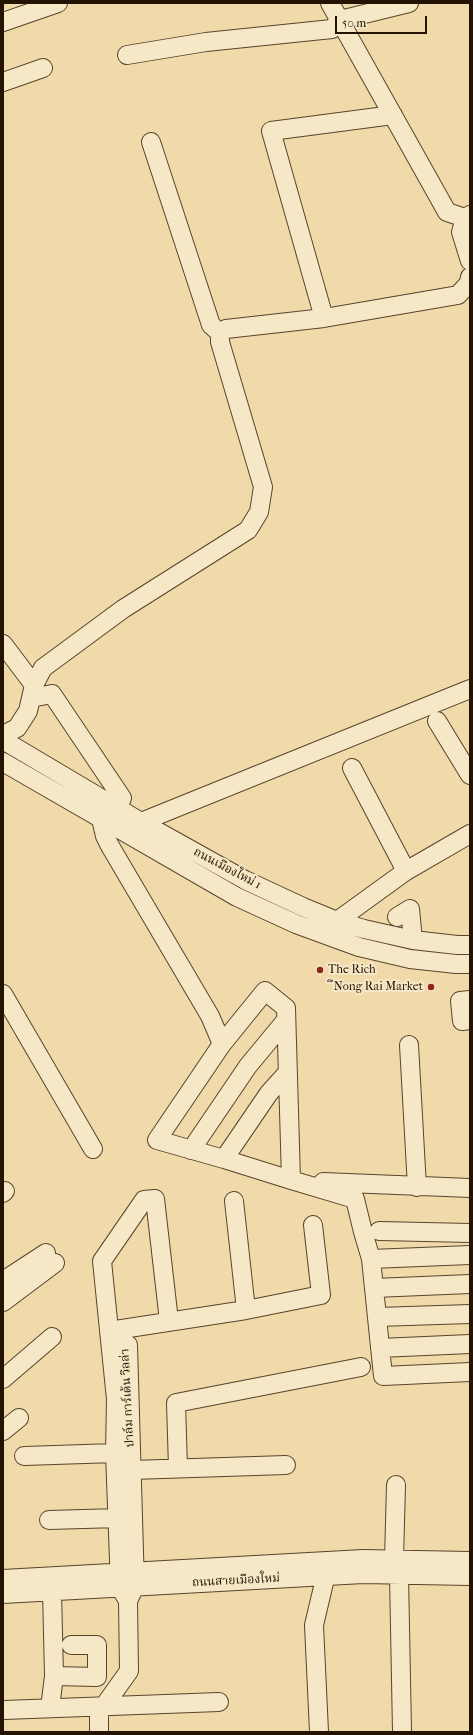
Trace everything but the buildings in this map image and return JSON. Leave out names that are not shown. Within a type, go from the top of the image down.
[{"type":"street","points":[[3,22],[58,3]]},
{"type":"street","points":[[330,3],[447,212],[468,217],[460,232],[470,261]]},
{"type":"street","points":[[127,55],[206,42],[332,29],[340,20],[409,3]]},
{"type":"street","points":[[3,82],[43,68]]},
{"type":"street","points":[[324,318],[271,131],[393,115]]},
{"type":"street","points":[[4,740],[17,728],[28,710],[32,692],[43,668],[123,609],[248,530],[259,512],[263,487],[220,342],[220,333],[211,325],[151,142]]},
{"type":"street","points":[[220,333],[226,329],[324,318],[458,295],[470,281]]},
{"type":"street","points":[[3,644],[32,692]]},
{"type":"street","points":[[141,822],[470,689]]},
{"type":"street","points":[[32,692],[52,694],[122,798],[118,808]]},
{"type":"street","points":[[438,721],[470,775]]},
{"type":"street","name":"ถนนเมืองใหม่ 1","points":[[4,740],[141,822],[245,880],[337,921],[364,929],[413,940],[457,946],[470,945]]},
{"type":"street","name":"ถนนเมืองใหม่ 1","points":[[3,762],[237,897],[296,924],[358,947],[410,959],[470,964]]},
{"type":"street","points":[[352,768],[406,871]]},
{"type":"street","points":[[101,819],[105,836],[110,846],[210,1016],[222,1044]]},
{"type":"street","points":[[337,921],[406,871],[470,834]]},
{"type":"street","points":[[397,917],[410,909],[413,940]]},
{"type":"street","points":[[291,1180],[286,1008],[265,992],[222,1044],[157,1140],[224,1159],[291,1180],[355,1199],[371,1259],[383,1376],[470,1372]]},
{"type":"street","points":[[3,994],[93,1149]]},
{"type":"street","points":[[470,1000],[460,1001],[462,1021],[470,1020]]},
{"type":"street","points":[[192,1150],[248,1066],[286,1020]]},
{"type":"street","points":[[409,1045],[417,1187]]},
{"type":"street","points":[[224,1159],[269,1093],[288,1072]]},
{"type":"street","points":[[316,1182],[470,1188]]},
{"type":"street","points":[[169,1321],[155,1199],[144,1200],[102,1261],[109,1331],[246,1310],[321,1295],[313,1226]]},
{"type":"street","points":[[234,1200],[246,1310]]},
{"type":"street","points":[[379,1231],[470,1233]]},
{"type":"street","points":[[371,1259],[470,1255]]},
{"type":"street","points":[[3,1281],[50,1258],[3,1302]]},
{"type":"street","points":[[374,1288],[470,1284]]},
{"type":"street","points":[[377,1317],[470,1314]]},
{"type":"street","name":"ปาล์ม การ์เด้น วิลล่า","points":[[109,1331],[116,1399],[115,1453],[125,1471],[118,1518],[127,1584]]},
{"type":"street","name":"ปาล์ม การ์เด้น วิลล่า","points":[[109,1331],[128,1345],[125,1471],[127,1584]]},
{"type":"street","points":[[3,1379],[52,1337]]},
{"type":"street","points":[[380,1348],[470,1344]]},
{"type":"street","points":[[178,1468],[176,1403],[361,1367]]},
{"type":"street","points":[[3,1431],[19,1418]]},
{"type":"street","points":[[24,1456],[115,1453]]},
{"type":"street","points":[[125,1471],[286,1465]]},
{"type":"street","points":[[396,1485],[396,1567],[402,1732]]},
{"type":"street","points":[[48,1520],[118,1518]]},
{"type":"street","name":"ถนนสายเมืองใหม่","points":[[3,1594],[328,1569],[396,1567],[470,1561]]},
{"type":"street","name":"ถนนสายเมืองใหม่","points":[[396,1567],[470,1576]]},
{"type":"street","points":[[319,1732],[314,1625],[328,1569]]},
{"type":"street","name":"ถนนสายเมืองใหม่","points":[[3,1579],[127,1584]]},
{"type":"street","points":[[99,1732],[99,1713],[129,1671],[127,1584]]},
{"type":"street","points":[[50,1708],[54,1676],[52,1591]]},
{"type":"street","points":[[54,1676],[97,1676],[97,1645],[71,1645]]},
{"type":"street","points":[[4,1710],[219,1702]]},
{"type":"place","name":"The Rich","points":[[320,970]]},
{"type":"place","name":"ืNong Rai Market","points":[[431,987]]}]
